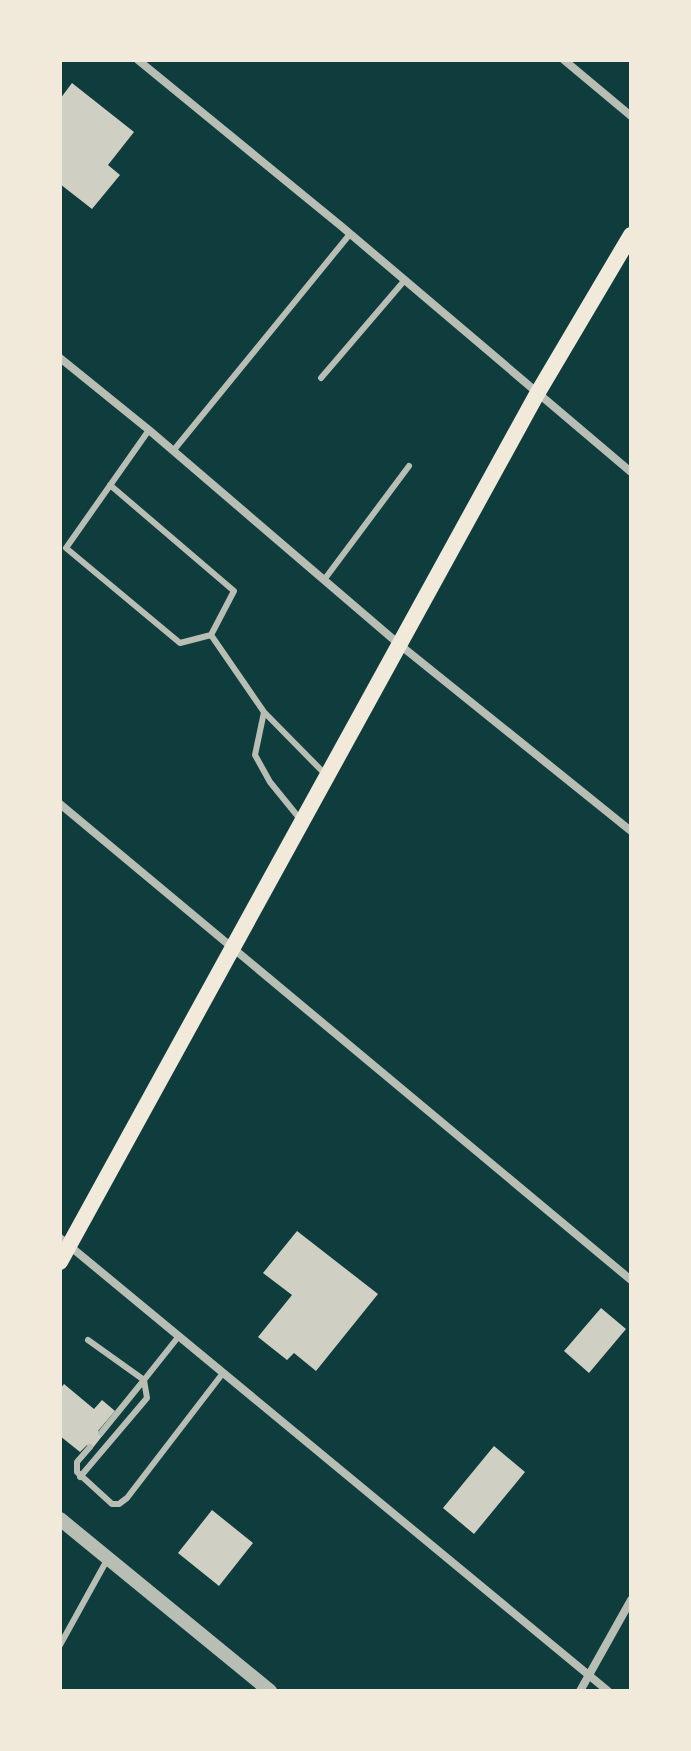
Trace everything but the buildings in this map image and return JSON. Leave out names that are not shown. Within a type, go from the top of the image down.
[{"type":"main road","points":[[60,1262],[64,1242],[302,822],[537,394],[631,235]]},
{"type":"street","points":[[138,60],[350,234],[631,472]]},
{"type":"street","points":[[564,60],[631,116]]},
{"type":"street","points":[[60,358],[400,645],[631,831]]},
{"type":"street","points":[[60,804],[631,1280]]},
{"type":"street","points":[[64,1242],[608,1691]]},
{"type":"street","points":[[60,1519],[270,1691]]},
{"type":"street","points":[[580,1691],[631,1600]]},
{"type":"lane","points":[[173,451],[350,234]]},
{"type":"lane","points":[[321,378],[404,281]]},
{"type":"lane","points":[[110,485],[234,591],[211,635],[180,643],[66,548],[110,485],[149,430]]},
{"type":"lane","points":[[324,580],[409,466]]},
{"type":"lane","points":[[211,635],[264,712],[327,777]]},
{"type":"lane","points":[[264,712],[255,755],[270,782],[302,822]]},
{"type":"lane","points":[[101,1433],[179,1336]]},
{"type":"lane","points":[[80,1477],[147,1398],[144,1380],[88,1340]]},
{"type":"lane","points":[[90,1447],[77,1462],[77,1472],[112,1504],[119,1504],[127,1498],[223,1373]]},
{"type":"lane","points":[[60,1645],[108,1558]]}]
